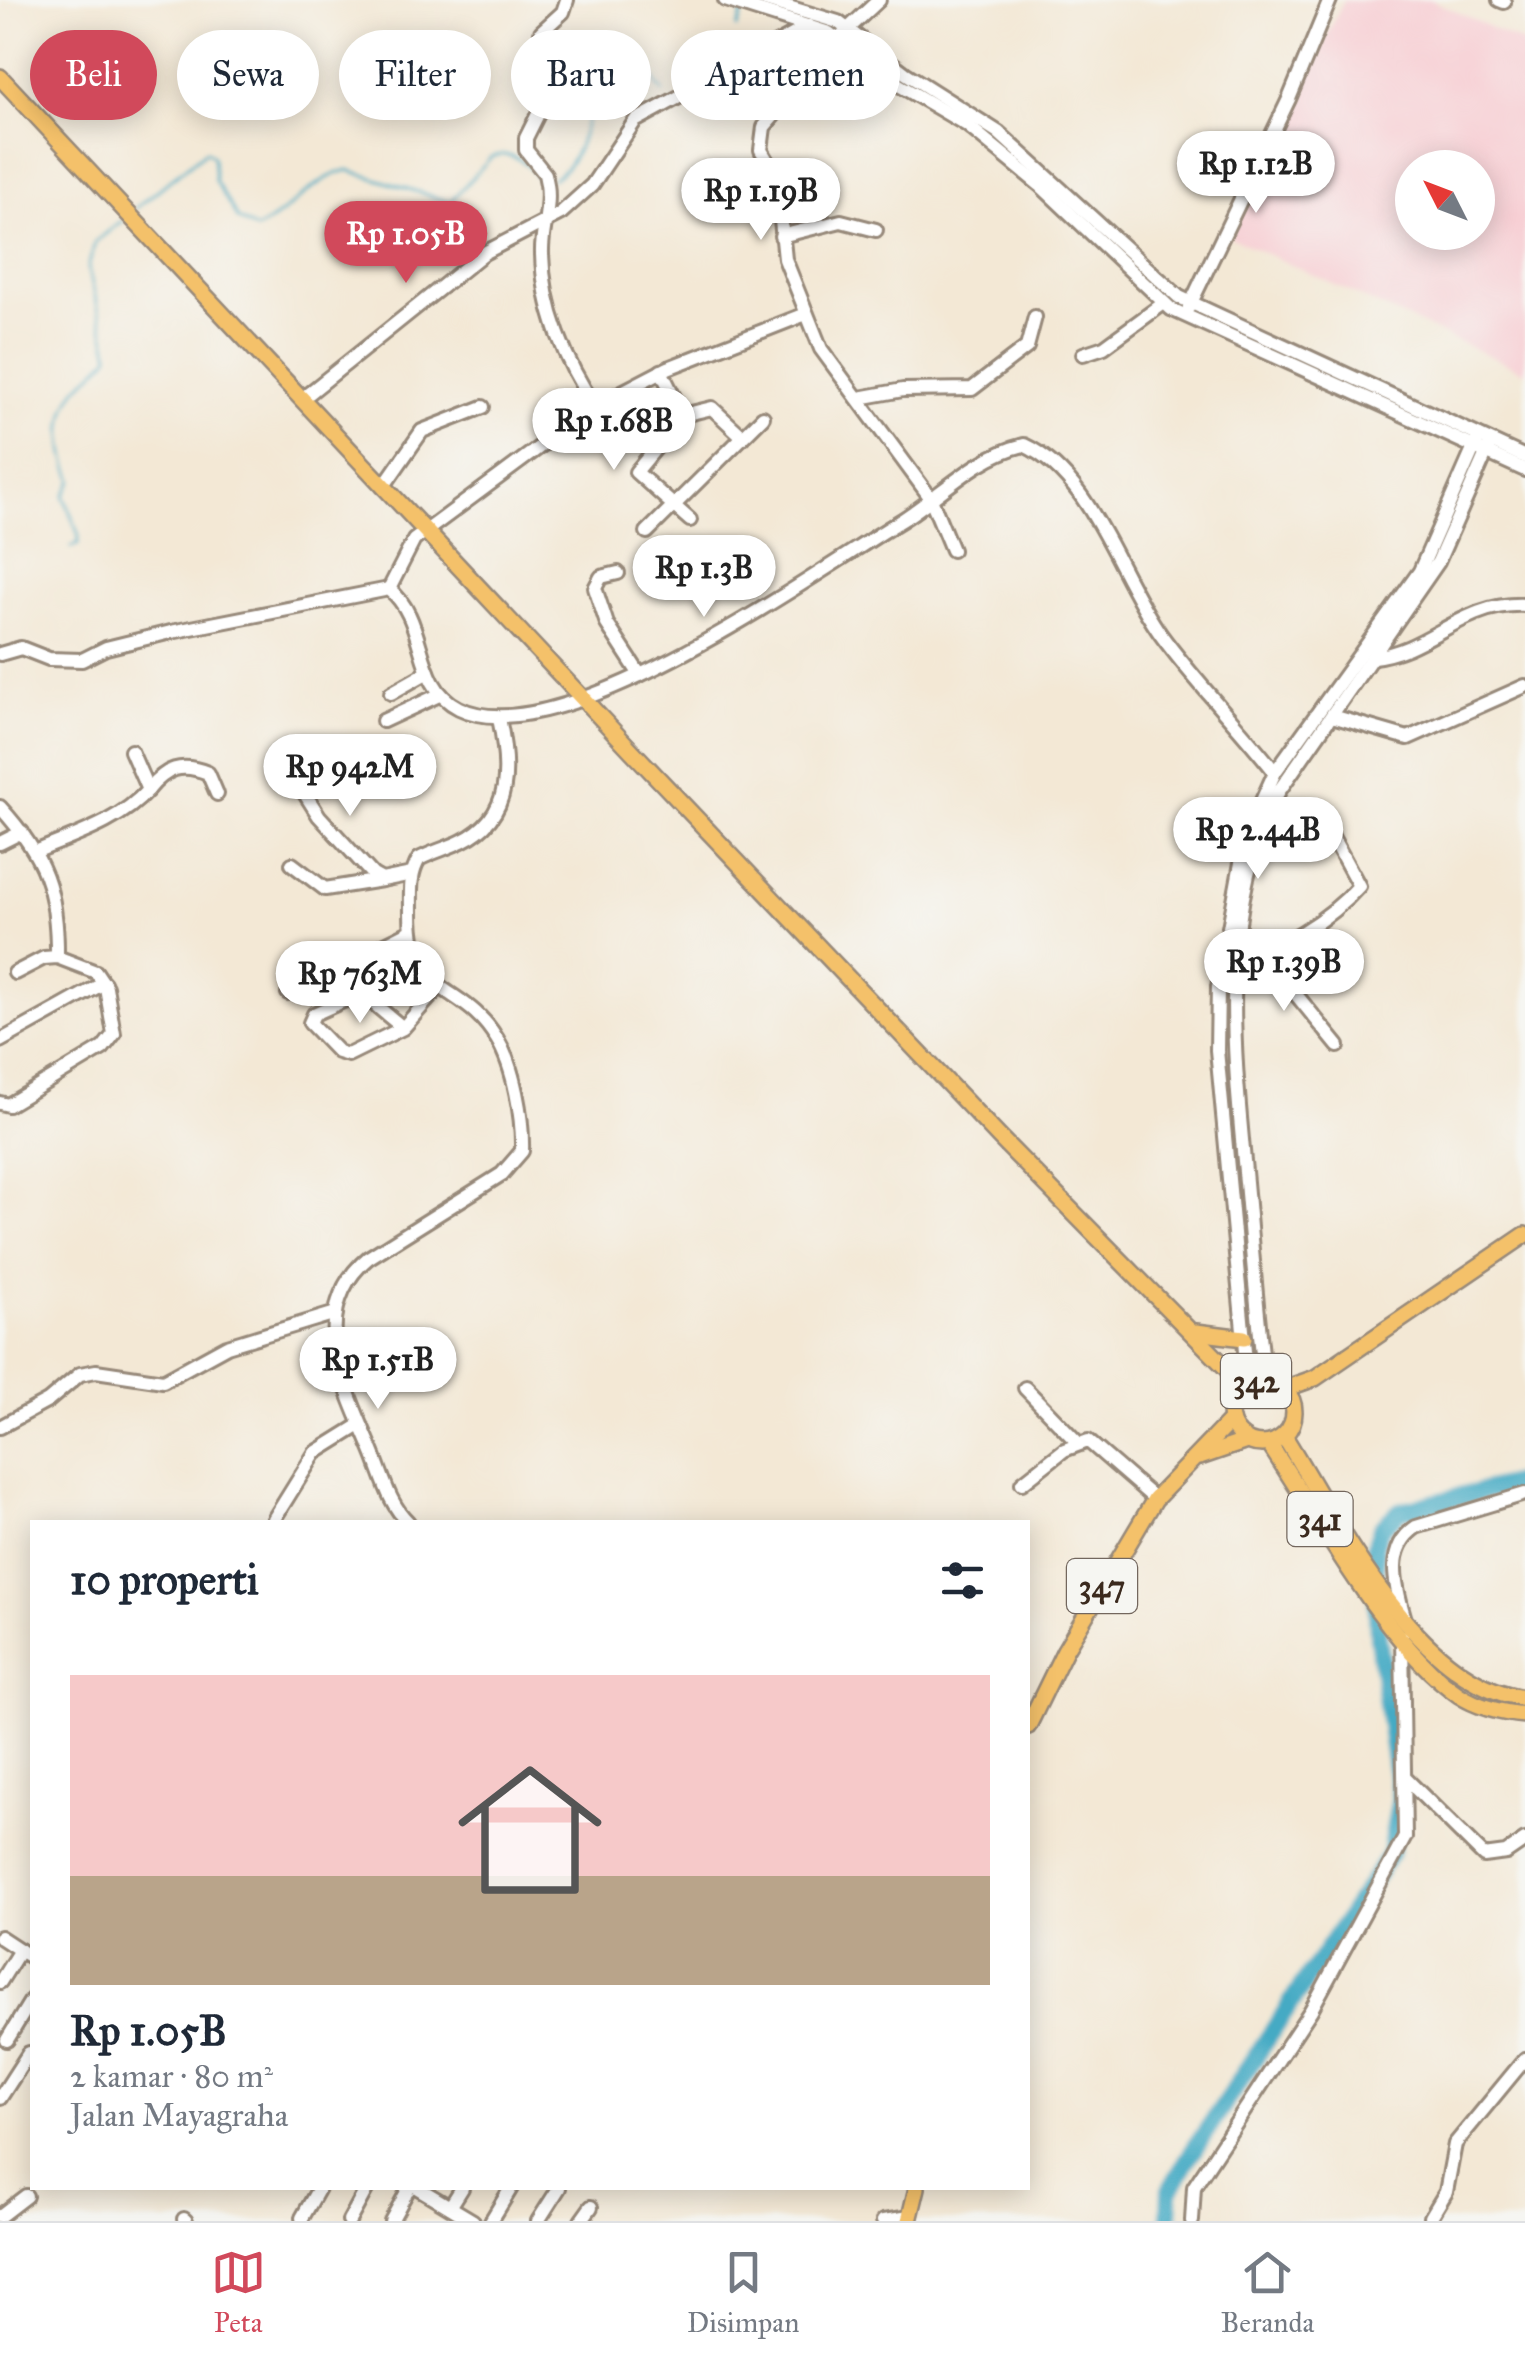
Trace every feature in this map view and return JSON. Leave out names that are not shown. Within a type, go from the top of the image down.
[{"type":"main road","points":[[0,77],[1001,1139],[1220,1360],[1252,1383]]},
{"type":"main road","points":[[1284,1388],[1315,1378],[1525,1235]]},
{"type":"main road","points":[[1196,1332],[1244,1338]]},
{"type":"main road","points":[[1196,1459],[1231,1412],[1220,1360]]},
{"type":"main road","points":[[1294,1410],[1315,1378]]},
{"type":"main road","name":"342","points":[[1252,1383],[1284,1388],[1294,1410],[1284,1436],[1269,1444],[1248,1441],[1231,1412],[1252,1383]]},
{"type":"main road","name":"341","points":[[1284,1436],[1348,1552],[1364,1566],[1378,1595]]},
{"type":"main road","points":[[1196,1459],[1248,1441]]},
{"type":"main road","name":"341","points":[[1269,1444],[1399,1627],[1462,1696],[1482,1706],[1525,1715]]},
{"type":"main road","name":"347","points":[[1030,1722],[1065,1650],[1155,1499],[1196,1459]]},
{"type":"main road","name":"341","points":[[1399,1627],[1476,1684],[1525,1698]]},
{"type":"main road","points":[[910,2219],[917,2190]]},
{"type":"street","points":[[567,0],[563,12],[542,32],[544,102],[526,138],[526,150],[546,179],[542,256],[559,338],[574,374],[595,406]]},
{"type":"street","points":[[725,0],[824,30]]},
{"type":"street","points":[[765,0],[824,17],[838,30]]},
{"type":"street","points":[[849,30],[879,0]]},
{"type":"street","points":[[1188,308],[1289,98],[1330,0]]},
{"type":"street","points":[[302,399],[484,253],[561,213],[592,185],[635,122],[824,17]]},
{"type":"street","points":[[900,70],[998,132],[1188,308]]},
{"type":"street","points":[[900,75],[992,142],[1164,303],[1188,308],[1483,445],[1525,470]]},
{"type":"street","points":[[770,120],[760,139],[778,192],[781,236],[806,314],[840,378],[930,498],[952,550]]},
{"type":"street","points":[[781,236],[841,221],[876,230]]},
{"type":"street","points":[[1083,354],[1104,347],[1164,303]]},
{"type":"street","points":[[389,588],[401,557],[425,531],[595,406],[664,369],[806,314]]},
{"type":"street","points":[[858,398],[976,387],[1028,347],[1035,317]]},
{"type":"street","points":[[664,369],[686,414]]},
{"type":"street","points":[[384,487],[422,431],[483,407]]},
{"type":"street","points":[[690,520],[636,472],[686,414],[712,408],[742,436]]},
{"type":"street","points":[[648,532],[672,503],[763,417]]},
{"type":"street","points":[[389,588],[412,614],[428,672],[439,695],[473,714],[499,718],[583,698],[640,675],[758,614],[930,498],[1011,448],[1024,445],[1046,455],[1082,490],[1102,536],[1162,635],[1275,772]]},
{"type":"street","points":[[1483,445],[1525,457]]},
{"type":"street","points":[[1252,1383],[1234,1052],[1241,893],[1252,814],[1275,772],[1360,666],[1373,657],[1438,562],[1483,445]]},
{"type":"street","points":[[1252,1383],[1244,1338],[1217,1050],[1218,987],[1241,893],[1262,824],[1420,570],[1483,445]]},
{"type":"street","points":[[618,573],[601,577],[596,588],[607,624],[640,675]]},
{"type":"street","points":[[0,654],[21,648],[50,658],[82,660],[106,648],[171,632],[389,588]]},
{"type":"street","points":[[1373,657],[1396,654],[1490,605],[1525,605]]},
{"type":"street","points":[[391,693],[428,672]]},
{"type":"street","points":[[1332,716],[1408,738],[1519,689],[1525,706]]},
{"type":"street","points":[[383,722],[439,695]]},
{"type":"street","points":[[406,1520],[393,1503],[342,1385],[336,1313],[350,1274],[502,1174],[522,1151],[520,1117],[496,1036],[439,987],[416,960],[411,931],[412,874],[419,860],[478,830],[506,793],[509,772],[499,718]]},
{"type":"street","points":[[131,751],[148,790]]},
{"type":"street","points":[[35,852],[113,817],[148,790],[162,773],[191,766],[208,773],[217,794]]},
{"type":"street","points":[[290,770],[356,861],[382,880]]},
{"type":"street","points":[[0,807],[35,852],[58,908],[57,958]]},
{"type":"street","points":[[1236,961],[1262,954],[1359,886],[1323,820]]},
{"type":"street","points":[[0,843],[22,832]]},
{"type":"street","points":[[292,864],[305,878],[325,888],[412,874]]},
{"type":"street","points":[[288,993],[411,931]]},
{"type":"street","points":[[1262,954],[1338,1046]]},
{"type":"street","points":[[0,1103],[8,1105],[109,1044],[114,1034],[104,983],[96,972],[57,958],[34,962],[15,973]]},
{"type":"street","points":[[0,1041],[104,983]]},
{"type":"street","points":[[403,1028],[361,993],[314,1014],[310,1023],[338,1052],[348,1055],[403,1028],[439,987]]},
{"type":"street","points":[[1217,1050],[1234,1052]]},
{"type":"street","points":[[0,1427],[48,1401],[80,1374],[96,1371],[163,1380],[227,1346],[336,1313]]},
{"type":"street","points":[[1025,1388],[1077,1442]]},
{"type":"street","points":[[274,1520],[315,1453],[360,1425]]},
{"type":"street","points":[[1022,1483],[1077,1442],[1088,1441],[1101,1448],[1155,1499]]},
{"type":"street","points":[[1192,2221],[1194,2186],[1310,2010],[1345,1941],[1396,1857],[1408,1817],[1396,1578],[1396,1552],[1402,1538],[1416,1526],[1525,1494]]},
{"type":"street","points":[[1405,1778],[1484,1856],[1506,1854],[1525,1840]]},
{"type":"street","points":[[0,1937],[26,1954],[0,1982]]},
{"type":"street","points":[[30,2002],[4,2038],[30,2054]]},
{"type":"street","points":[[0,2098],[30,2056]]},
{"type":"street","points":[[1431,2220],[1446,2192],[1454,2144],[1525,2059]]},
{"type":"street","points":[[302,2218],[318,2190]]},
{"type":"street","points":[[348,2221],[366,2190]]},
{"type":"street","points":[[391,2221],[408,2190]]},
{"type":"street","points":[[421,2190],[472,2221]]},
{"type":"street","points":[[450,2207],[461,2190]]},
{"type":"street","points":[[491,2221],[511,2190]]},
{"type":"street","points":[[538,2221],[558,2190]]},
{"type":"street","points":[[0,2216],[26,2196]]},
{"type":"street","points":[[581,2221],[590,2207]]},
{"type":"street","points":[[883,2221],[910,2219]]},
{"type":"shaded area","points":[[1344,0],[1432,0],[1525,44],[1525,372],[1230,237]]},
{"type":"waterway","points":[[737,28],[743,10]]},
{"type":"waterway","points":[[552,179],[575,153],[594,106],[606,93],[624,82],[651,75],[663,92]]},
{"type":"waterway","points":[[136,208],[206,151],[213,157],[215,181],[238,219],[256,229],[322,181],[348,170],[450,202],[491,157],[506,155],[518,159],[539,179]]},
{"type":"waterway","points":[[71,547],[78,544],[79,536],[64,496],[73,480],[63,446],[63,422],[77,389],[110,355],[88,268],[95,242],[122,221]]},
{"type":"waterway","points":[[1169,2221],[1170,2190],[1189,2157],[1390,1854],[1400,1798],[1378,1637],[1375,1546],[1381,1528],[1400,1511],[1525,1481]]}]
